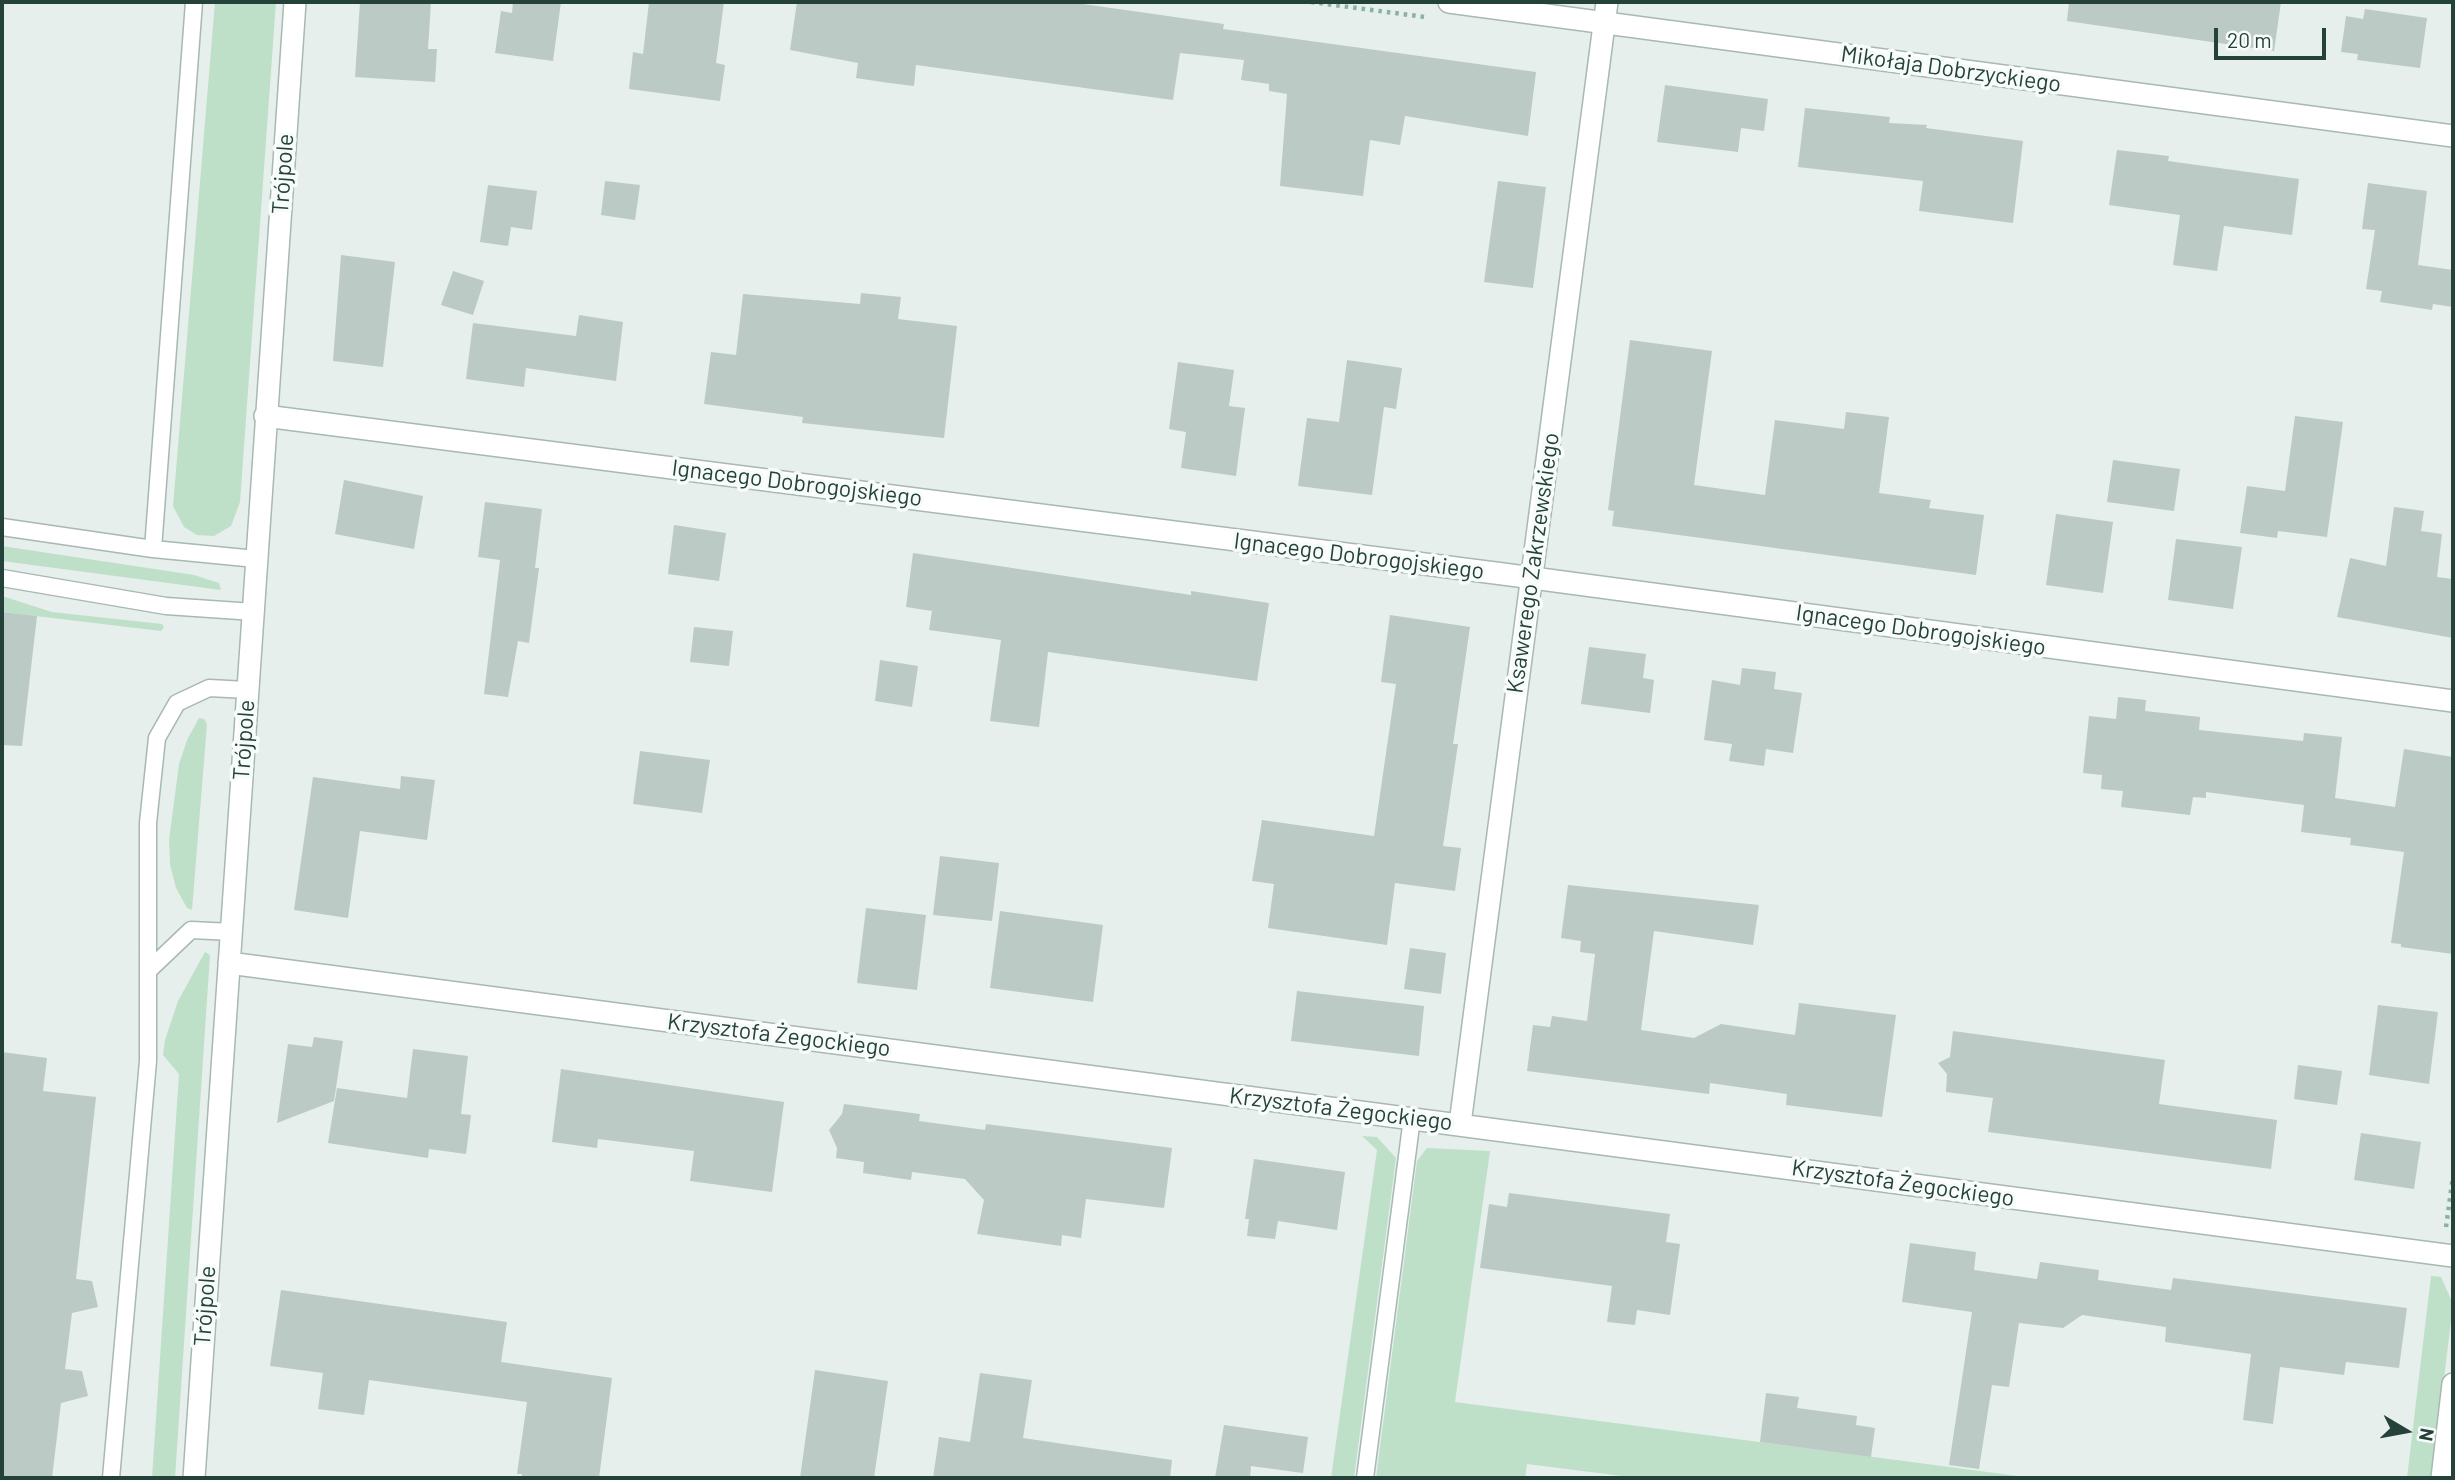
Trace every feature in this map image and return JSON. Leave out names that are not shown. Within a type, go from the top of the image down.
[{"type":"street","name":"Trójpole","points":[[194,1478],[295,2]]},
{"type":"street","name":"Mikołaja Dobrzyckiego","points":[[1449,2],[1606,12],[2453,136]]},
{"type":"street","name":"Ksawerego Zakrzewskiego","points":[[1460,1124],[1606,12]]},
{"type":"street","name":"Ignacego Dobrogojskiego","points":[[265,416],[1530,578],[2453,701]]},
{"type":"street","name":"Krzysztofa Żegockiego","points":[[229,963],[2453,1256]]},
{"type":"street","points":[[2442,1478],[2453,1384]]},
{"type":"lane","points":[[153,549],[194,2]]},
{"type":"lane","points":[[2,527],[153,549],[256,559]]},
{"type":"lane","points":[[2,578],[166,606],[254,612]]},
{"type":"lane","points":[[111,1478],[148,1060],[148,823],[157,738],[177,703],[209,688],[247,690]]},
{"type":"lane","points":[[150,969],[191,930],[232,932]]},
{"type":"lane","points":[[1365,1478],[1412,1118]]},
{"type":"green space","points":[[215,2],[276,2],[240,502],[231,526],[214,536],[197,535],[184,527],[173,506]]},
{"type":"green space","points":[[2,546],[194,575],[219,583],[221,590],[2,561]]},
{"type":"green space","points":[[2,596],[52,612],[162,624],[164,627],[161,631],[2,612]]},
{"type":"green space","points":[[199,718],[204,719],[207,724],[192,910],[187,908],[176,888],[170,865],[169,840],[179,764],[187,740]]},
{"type":"green space","points":[[205,952],[210,955],[175,1478],[152,1478],[179,1074],[163,1055],[178,1001]]},
{"type":"green space","points":[[1362,1136],[1377,1137],[1396,1158],[1354,1478],[1331,1478],[1377,1150]]},
{"type":"green space","points":[[1427,1148],[1490,1151],[1455,1402],[2033,1478],[1638,1478],[1527,1464],[1525,1478],[1376,1478],[1417,1161]]},
{"type":"green space","points":[[2431,1276],[2441,1277],[2453,1304],[2432,1478],[2407,1478]]},
{"type":"building","points":[[360,2],[431,2],[428,49],[437,49],[435,82],[355,77]]},
{"type":"building","points":[[513,2],[561,2],[553,61],[495,53],[501,11],[512,13]]},
{"type":"building","points":[[649,2],[724,2],[716,63],[725,65],[720,101],[629,89],[633,52],[643,54]]},
{"type":"building","points":[[797,2],[1069,2],[1224,24],[1223,29],[1536,72],[1528,136],[1405,116],[1400,145],[1370,140],[1363,196],[1280,186],[1287,94],[1269,91],[1269,84],[1241,80],[1244,60],[1180,53],[1173,100],[916,65],[914,86],[889,83],[856,78],[858,63],[790,50]]},
{"type":"building","points":[[2069,2],[2281,2],[2274,51],[2067,21]]},
{"type":"building","points":[[2365,9],[2427,18],[2420,68],[2357,60],[2358,54],[2341,52],[2346,16],[2363,19]]},
{"type":"building","points":[[1665,85],[1768,99],[1764,131],[1741,128],[1738,152],[1657,142]]},
{"type":"building","points":[[1805,108],[1890,117],[1889,123],[1927,125],[1926,128],[2023,141],[2013,223],[1919,211],[1923,181],[1798,167]]},
{"type":"building","points":[[2117,150],[2169,156],[2168,161],[2299,179],[2292,235],[2224,226],[2217,271],[2173,265],[2180,215],[2109,205]]},
{"type":"building","points":[[605,181],[640,185],[635,220],[601,215]]},
{"type":"building","points":[[1498,181],[1546,187],[1533,288],[1484,282]]},
{"type":"building","points":[[2368,183],[2427,191],[2418,265],[2453,270],[2453,307],[2433,304],[2432,310],[2380,302],[2382,291],[2366,289],[2375,230],[2362,229]]},
{"type":"building","points":[[488,185],[537,191],[532,230],[511,227],[508,246],[480,242]]},
{"type":"building","points":[[341,255],[395,262],[383,367],[333,361]]},
{"type":"building","points":[[453,271],[484,281],[473,315],[441,305]]},
{"type":"building","points":[[861,293],[901,297],[898,319],[957,326],[944,438],[802,423],[803,417],[704,404],[711,352],[736,355],[743,294],[860,304]]},
{"type":"building","points":[[579,315],[623,322],[616,381],[526,368],[524,387],[466,379],[473,323],[576,336]]},
{"type":"building","points":[[1630,340],[1712,351],[1694,485],[1765,495],[1775,420],[1844,429],[1846,412],[1889,417],[1879,493],[1931,500],[1929,508],[1984,515],[1976,575],[1612,526],[1614,511],[1608,510]]},
{"type":"building","points":[[1347,360],[1402,368],[1396,409],[1384,407],[1372,495],[1298,486],[1307,418],[1339,422]]},
{"type":"building","points":[[1178,362],[1234,370],[1229,406],[1245,408],[1236,476],[1181,468],[1186,432],[1169,429]]},
{"type":"building","points":[[2295,416],[2343,422],[2327,537],[2278,531],[2277,538],[2240,533],[2247,486],[2285,491]]},
{"type":"building","points":[[2113,460],[2180,469],[2174,511],[2107,502]]},
{"type":"building","points":[[344,480],[423,496],[414,549],[335,534]]},
{"type":"building","points":[[485,502],[542,509],[535,568],[539,568],[529,643],[518,641],[508,697],[484,694],[500,560],[478,557]]},
{"type":"building","points":[[2394,507],[2424,511],[2421,531],[2442,534],[2437,577],[2453,579],[2453,638],[2337,617],[2350,558],[2386,566]]},
{"type":"building","points":[[2056,514],[2113,522],[2103,593],[2046,585]]},
{"type":"building","points":[[674,525],[726,533],[719,581],[668,574]]},
{"type":"building","points":[[2176,539],[2242,547],[2233,609],[2168,600]]},
{"type":"building","points":[[913,553],[1191,595],[1191,591],[1269,603],[1257,681],[1048,652],[1039,727],[990,721],[1001,640],[929,630],[932,611],[906,607]]},
{"type":"building","points":[[2,612],[37,616],[22,746],[2,745]]},
{"type":"building","points":[[1390,615],[1470,627],[1453,744],[1458,744],[1443,846],[1461,848],[1455,891],[1395,883],[1387,945],[1268,928],[1274,884],[1252,881],[1262,820],[1374,836],[1396,684],[1381,682]]},
{"type":"building","points":[[694,627],[733,631],[729,666],[690,662]]},
{"type":"building","points":[[1589,647],[1646,654],[1643,678],[1654,680],[1650,713],[1581,704]]},
{"type":"building","points":[[880,660],[918,666],[912,707],[875,701]]},
{"type":"building","points":[[1742,668],[1776,672],[1774,689],[1802,693],[1793,753],[1766,749],[1764,766],[1729,761],[1732,744],[1704,740],[1712,680],[1740,685]]},
{"type":"building","points":[[2118,697],[2146,700],[2145,711],[2200,717],[2199,730],[2303,741],[2304,733],[2342,737],[2335,798],[2395,807],[2404,749],[2453,757],[2453,954],[2401,947],[2401,944],[2391,943],[2404,852],[2350,845],[2351,838],[2301,832],[2304,805],[2206,792],[2206,798],[2193,797],[2190,815],[2121,807],[2123,791],[2101,789],[2102,775],[2083,773],[2089,716],[2116,719]]},
{"type":"building","points":[[640,751],[710,760],[702,813],[633,804]]},
{"type":"building","points":[[401,776],[435,780],[427,840],[360,831],[348,918],[294,910],[313,777],[400,789]]},
{"type":"building","points":[[940,856],[999,863],[992,921],[933,915]]},
{"type":"building","points":[[1568,885],[1759,905],[1753,945],[1654,931],[1641,1030],[1694,1038],[1721,1024],[1795,1035],[1799,1003],[1896,1015],[1882,1117],[1786,1105],[1787,1094],[1710,1083],[1709,1094],[1527,1071],[1533,1025],[1550,1027],[1552,1016],[1587,1021],[1595,954],[1580,952],[1581,941],[1561,938]]},
{"type":"building","points":[[866,908],[926,915],[917,990],[857,983]]},
{"type":"building","points":[[1000,911],[1103,925],[1093,1002],[990,988]]},
{"type":"building","points":[[1410,948],[1446,953],[1441,994],[1404,989]]},
{"type":"building","points":[[1297,991],[1424,1006],[1419,1056],[1291,1041]]},
{"type":"building","points":[[2378,1005],[2438,1012],[2429,1084],[2369,1075]]},
{"type":"building","points":[[1953,1031],[2165,1060],[2159,1104],[2277,1120],[2271,1169],[1988,1132],[1993,1098],[1946,1092],[1947,1074],[1938,1063],[1950,1057]]},
{"type":"building","points":[[314,1037],[343,1041],[334,1101],[277,1123],[288,1044],[312,1047]]},
{"type":"building","points":[[413,1049],[468,1056],[461,1114],[471,1115],[466,1154],[429,1149],[428,1158],[328,1143],[337,1088],[407,1098]]},
{"type":"building","points":[[2,1052],[47,1058],[43,1091],[96,1097],[76,1279],[92,1281],[98,1307],[72,1313],[65,1369],[82,1371],[88,1396],[61,1403],[52,1478],[2,1478]]},
{"type":"building","points":[[2298,1065],[2342,1071],[2337,1105],[2294,1099]]},
{"type":"building","points":[[561,1069],[784,1102],[772,1192],[690,1181],[694,1151],[598,1139],[597,1148],[552,1142]]},
{"type":"building","points":[[844,1104],[920,1114],[919,1121],[985,1130],[986,1124],[1172,1148],[1164,1208],[1086,1199],[1081,1238],[1062,1235],[1061,1246],[977,1234],[984,1200],[965,1179],[912,1172],[911,1180],[863,1173],[864,1162],[836,1158],[837,1148],[829,1130],[842,1114]]},
{"type":"building","points":[[2361,1133],[2421,1142],[2414,1189],[2354,1180]]},
{"type":"building","points":[[1254,1159],[1345,1172],[1337,1230],[1278,1221],[1275,1239],[1247,1236],[1249,1219],[1245,1219]]},
{"type":"building","points":[[1509,1193],[1670,1214],[1666,1242],[1680,1244],[1670,1315],[1637,1310],[1635,1325],[1607,1322],[1612,1286],[1480,1268],[1489,1204],[1507,1207]]},
{"type":"building","points":[[1910,1243],[1976,1252],[1974,1270],[2037,1279],[2040,1262],[2099,1270],[2098,1280],[2171,1290],[2173,1278],[2407,1308],[2399,1368],[2346,1362],[2344,1375],[2280,1367],[2273,1424],[2243,1420],[2251,1354],[2165,1342],[2166,1327],[2082,1315],[2063,1328],[2019,1323],[2009,1387],[1992,1385],[1979,1469],[1949,1465],[1972,1312],[1902,1302]]},
{"type":"building","points":[[281,1290],[507,1322],[501,1362],[612,1378],[599,1478],[522,1478],[522,1474],[517,1474],[527,1402],[369,1380],[364,1415],[318,1409],[323,1373],[270,1366]]},
{"type":"building","points":[[815,1370],[888,1381],[874,1478],[800,1478]]},
{"type":"building","points":[[980,1373],[1032,1380],[1023,1438],[1172,1460],[1170,1478],[933,1478],[939,1437],[970,1442]]},
{"type":"building","points":[[1766,1393],[1799,1397],[1797,1408],[1857,1416],[1856,1425],[1875,1428],[1871,1457],[1760,1442]]},
{"type":"building","points":[[1224,1425],[1308,1437],[1303,1473],[1251,1466],[1250,1478],[1215,1478]]}]
